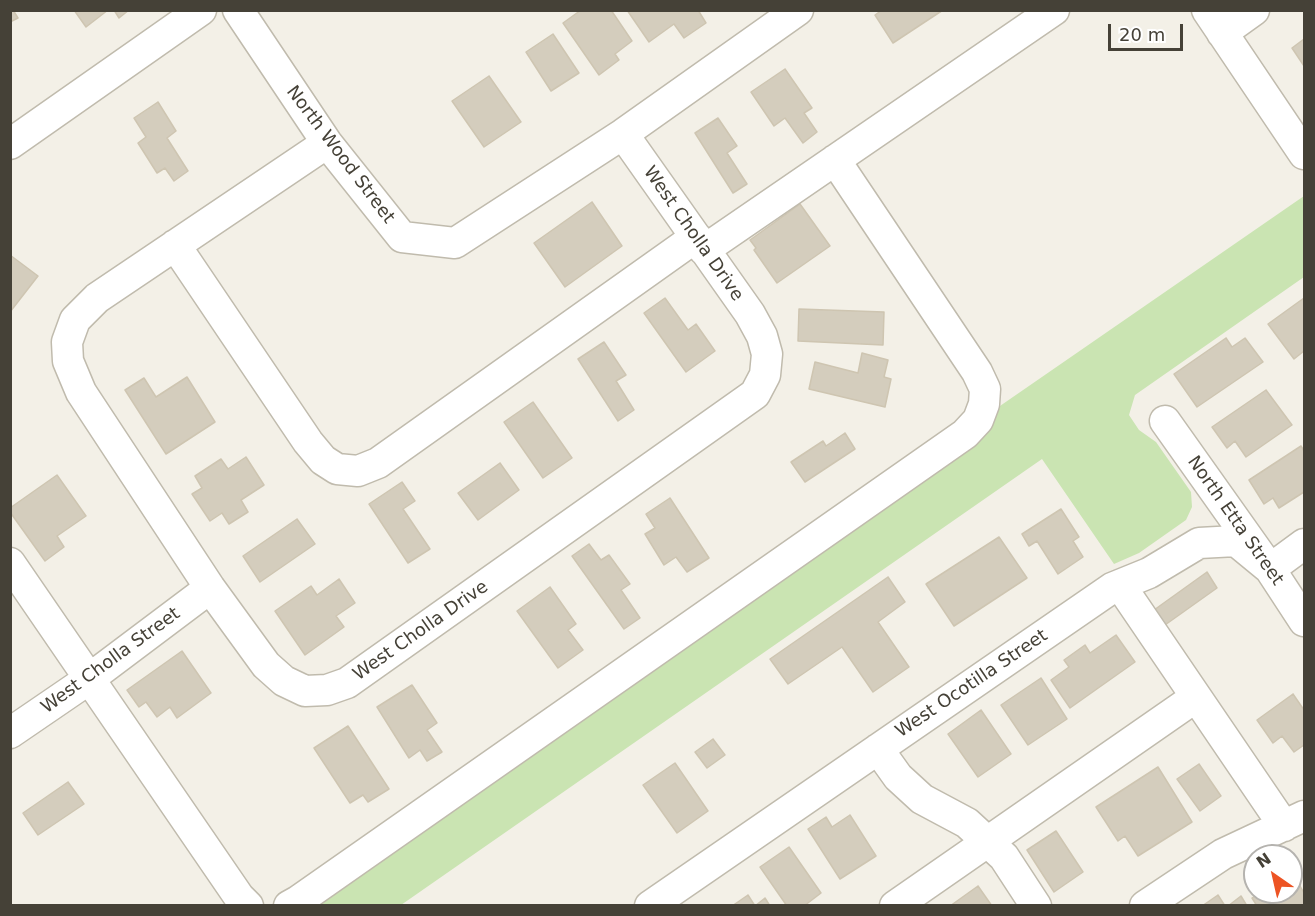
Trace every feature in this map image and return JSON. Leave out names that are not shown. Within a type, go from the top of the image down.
[{"type":"street","points":[[10,144],[201,10]]},
{"type":"street","name":"North Wood Street","points":[[238,10],[327,142],[402,237],[455,243],[623,134],[798,10]]},
{"type":"street","points":[[175,245],[308,442],[323,460],[337,469],[358,471],[378,463],[700,243],[835,160],[1054,10]]},
{"type":"street","points":[[1254,10],[1214,22],[1305,154]]},
{"type":"street","name":"West Cholla Drive","points":[[327,142],[97,298],[75,320],[67,342],[68,361],[81,392],[210,588],[266,665],[284,681],[305,691],[327,690],[347,684],[755,393],[765,375],[767,354],[762,336],[750,314],[623,134]]},
{"type":"street","points":[[289,906],[956,441],[978,420],[984,404],[985,389],[977,372],[835,160]]},
{"type":"street","name":"North Etta Street","points":[[1165,421],[1305,621]]},
{"type":"street","name":"West Ocotilla Street","points":[[650,906],[1112,588],[1149,573],[1199,543],[1236,541],[1270,569]]},
{"type":"street","points":[[1270,569],[1305,544]]},
{"type":"street","points":[[10,563],[239,897],[248,906]]},
{"type":"street","points":[[1120,585],[1196,697],[1294,821],[1223,854],[1164,901]]},
{"type":"street","name":"West Cholla Street","points":[[10,733],[89,679],[210,588]]},
{"type":"street","points":[[895,906],[1196,697]]},
{"type":"street","points":[[878,749],[898,777],[922,799],[967,824],[1004,857],[1036,906]]},
{"type":"green space","points":[[1304,196],[1304,277],[1135,395],[1129,415],[1139,430],[1156,442],[1191,492],[1192,507],[1186,520],[1139,553],[1114,564],[1042,459],[401,905],[276,906]]},
{"type":"building","points":[[10,10],[13,10],[18,18],[10,22]]},
{"type":"building","points":[[74,10],[108,10],[86,27]]},
{"type":"building","points":[[114,10],[129,10],[119,18]]},
{"type":"building","points":[[581,10],[611,10],[632,41],[615,54],[619,60],[599,75],[563,23]]},
{"type":"building","points":[[627,10],[698,10],[706,23],[684,38],[674,24],[649,42]]},
{"type":"building","points":[[882,10],[943,10],[893,43],[875,15]]},
{"type":"building","points":[[553,34],[579,73],[551,91],[526,52]]},
{"type":"building","points":[[1304,39],[1304,66],[1292,48]]},
{"type":"building","points":[[785,69],[812,108],[804,113],[817,132],[803,143],[785,118],[774,126],[751,92]]},
{"type":"building","points":[[489,76],[521,122],[484,147],[452,101]]},
{"type":"building","points":[[158,102],[176,131],[167,138],[188,171],[174,181],[165,168],[157,173],[138,143],[146,137],[134,118]]},
{"type":"building","points":[[718,118],[737,146],[727,153],[747,184],[733,193],[695,133]]},
{"type":"building","points":[[592,202],[622,246],[565,287],[534,243]]},
{"type":"building","points":[[800,204],[830,246],[777,283],[754,250],[756,248],[750,240]]},
{"type":"building","points":[[10,255],[38,276],[10,312]]},
{"type":"building","points":[[665,298],[688,330],[696,324],[715,351],[686,372],[644,313]]},
{"type":"building","points":[[1304,298],[1304,351],[1294,359],[1268,324]]},
{"type":"building","points":[[799,309],[884,312],[883,345],[798,341]]},
{"type":"building","points":[[1226,338],[1232,347],[1245,338],[1263,362],[1197,407],[1174,374]]},
{"type":"building","points":[[604,342],[626,375],[616,381],[634,410],[618,421],[578,359]]},
{"type":"building","points":[[862,353],[888,360],[884,377],[891,379],[885,407],[809,389],[815,362],[858,373]]},
{"type":"building","points":[[187,377],[215,422],[166,454],[125,390],[144,378],[156,397]]},
{"type":"building","points":[[1266,390],[1292,425],[1246,457],[1235,441],[1227,448],[1212,427]]},
{"type":"building","points":[[533,402],[572,458],[543,478],[504,422]]},
{"type":"building","points":[[845,433],[855,449],[805,482],[791,462],[823,441],[826,446]]},
{"type":"building","points":[[1301,446],[1304,451],[1304,492],[1279,508],[1273,498],[1264,504],[1249,480]]},
{"type":"building","points":[[246,457],[264,485],[241,500],[248,512],[229,524],[222,513],[210,521],[192,494],[202,488],[195,476],[221,459],[228,469]]},
{"type":"building","points":[[500,463],[519,490],[478,520],[458,493]]},
{"type":"building","points":[[57,475],[86,516],[57,536],[64,547],[45,561],[10,512],[10,508]]},
{"type":"building","points":[[402,482],[415,501],[403,509],[430,549],[408,563],[369,504]]},
{"type":"building","points":[[670,498],[709,558],[687,572],[676,557],[664,565],[645,534],[655,528],[646,514]]},
{"type":"building","points":[[1061,509],[1079,537],[1073,541],[1083,557],[1058,574],[1037,541],[1029,546],[1022,534]]},
{"type":"building","points":[[297,519],[315,544],[260,582],[243,556]]},
{"type":"building","points":[[999,537],[1027,578],[954,626],[926,584]]},
{"type":"building","points":[[589,544],[601,560],[609,555],[630,584],[621,590],[640,618],[624,629],[572,556]]},
{"type":"building","points":[[1207,572],[1217,588],[1165,625],[1154,610]]},
{"type":"building","points":[[888,577],[905,602],[878,622],[909,667],[873,692],[842,647],[788,684],[770,659]]},
{"type":"building","points":[[339,579],[355,603],[336,616],[344,627],[305,655],[275,611],[311,586],[317,595]]},
{"type":"building","points":[[550,587],[576,624],[568,630],[583,650],[558,668],[517,611]]},
{"type":"building","points":[[1116,635],[1135,662],[1070,708],[1051,680],[1069,667],[1064,660],[1085,645],[1090,653]]},
{"type":"building","points":[[182,651],[211,693],[177,718],[170,707],[157,717],[146,702],[139,707],[127,690]]},
{"type":"building","points":[[1041,678],[1067,719],[1028,745],[1001,705]]},
{"type":"building","points":[[412,685],[437,723],[427,730],[442,752],[427,761],[420,750],[409,758],[377,707]]},
{"type":"building","points":[[1293,694],[1304,710],[1304,745],[1294,752],[1282,736],[1273,743],[1257,720]]},
{"type":"building","points":[[981,710],[1011,754],[978,777],[948,734]]},
{"type":"building","points":[[348,726],[389,789],[368,802],[363,795],[350,803],[314,748]]},
{"type":"building","points":[[713,739],[725,755],[707,768],[695,752]]},
{"type":"building","points":[[675,763],[708,811],[677,833],[643,785]]},
{"type":"building","points":[[1199,764],[1221,796],[1200,811],[1177,779]]},
{"type":"building","points":[[1158,767],[1192,822],[1138,856],[1125,836],[1118,841],[1096,807]]},
{"type":"building","points":[[68,782],[84,804],[38,835],[23,813]]},
{"type":"building","points":[[850,815],[876,856],[840,879],[808,829],[826,817],[832,827]]},
{"type":"building","points":[[1056,831],[1083,872],[1054,892],[1027,850]]},
{"type":"building","points":[[789,847],[821,893],[804,906],[787,906],[760,867]]},
{"type":"building","points":[[978,886],[992,906],[950,906]]},
{"type":"building","points":[[1303,891],[1304,893],[1304,906],[1257,906],[1256,904],[1303,904]]},
{"type":"building","points":[[748,895],[755,906],[732,906]]},
{"type":"building","points":[[1218,895],[1225,906],[1202,906]]},
{"type":"building","points":[[1241,896],[1243,904],[1247,906],[1228,906]]},
{"type":"building","points":[[765,898],[770,906],[755,906]]}]
